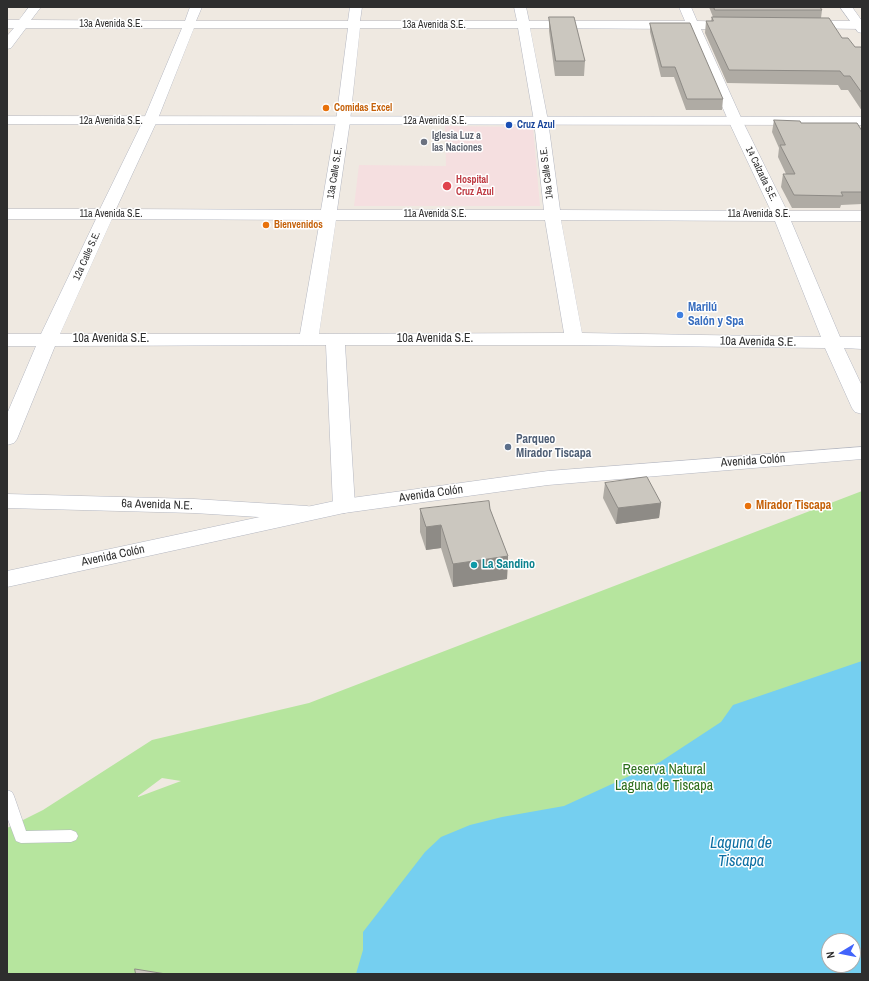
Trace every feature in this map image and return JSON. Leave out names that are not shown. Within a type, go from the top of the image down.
[{"type":"street","points":[[7,45],[35,7]]},
{"type":"street","name":"12a Calle S.E.","points":[[7,439],[48,339],[150,121],[196,7]]},
{"type":"street","name":"13a Calle S.E.","points":[[309,339],[343,121],[356,7]]},
{"type":"street","name":"14a Calle S.E.","points":[[520,7],[541,122],[552,214],[574,339]]},
{"type":"street","name":"14 Calzada S.E.","points":[[686,7],[692,25],[736,122],[780,214],[833,344],[862,408]]},
{"type":"street","points":[[846,7],[861,26]]},
{"type":"street","name":"13a Avenida S.E.","points":[[7,24],[748,25]]},
{"type":"street","points":[[787,25],[861,26]]},
{"type":"street","name":"12a Avenida S.E.","points":[[7,120],[541,122],[862,121]]},
{"type":"street","name":"11a Avenida S.E.","points":[[7,214],[780,214],[862,216]]},
{"type":"street","name":"10a Avenida S.E.","points":[[7,340],[574,339],[833,344],[862,343]]},
{"type":"street","points":[[335,340],[344,506]]},
{"type":"street","name":"Avenida Colón","points":[[7,579],[344,506],[548,478],[862,453]]},
{"type":"street","name":"6a Avenida N.E.","points":[[7,501],[194,506],[307,513]]},
{"type":"lane","points":[[7,796],[21,836],[71,836]]},
{"type":"shaded area","name":"Hospital Cruz Azul","points":[[445,126],[533,127],[540,206],[354,206],[359,165],[446,166]]},
{"type":"green space","name":"Reserva Natural Laguna de Tiscapa","points":[[862,491],[862,974],[7,974],[7,828],[43,810],[152,740],[309,703]],"holes":[[[162,778],[181,781],[138,797]]]},
{"type":"water","name":"Laguna de Tiscapa","points":[[862,661],[862,974],[356,974],[363,950],[363,932],[425,852],[441,837],[470,825],[502,817],[564,806],[660,762],[721,722],[733,705]]},
{"type":"building","points":[[714,7],[820,7],[822,10],[715,10]]},
{"type":"building","points":[[549,17],[574,17],[585,61],[556,61]]},
{"type":"building","points":[[712,17],[829,18],[842,38],[848,38],[855,47],[861,47],[862,49],[862,93],[850,76],[844,76],[840,71],[729,70],[706,21],[713,21]]},
{"type":"building","points":[[650,23],[690,23],[723,99],[687,99],[675,67],[662,67]]},
{"type":"building","points":[[774,120],[800,121],[801,123],[857,123],[862,131],[862,192],[841,192],[843,196],[794,195],[783,174],[795,174],[780,145],[785,145]]},
{"type":"building","points":[[647,477],[661,503],[618,508],[605,483]]},
{"type":"building","points":[[489,501],[490,509],[508,556],[453,564],[441,525],[426,527],[420,509]]},
{"type":"building","points":[[135,969],[166,974],[136,974]]},
{"type":"place","name":"Comidas Excel","points":[[326,108]]},
{"type":"place","name":"Cruz Azul","points":[[509,125]]},
{"type":"place","name":"Iglesia Luz a las Naciones","points":[[424,142]]},
{"type":"place","name":"Hospital Cruz Azul","points":[[447,186]]},
{"type":"place","name":"Bienvenidos","points":[[266,225]]},
{"type":"place","name":"Marilú Salón y Spa","points":[[680,315]]},
{"type":"place","name":"Parqueo Mirador Tiscapa","points":[[508,447]]},
{"type":"place","name":"Mirador Tiscapa","points":[[748,506]]},
{"type":"place","name":"La Sandino","points":[[474,565]]}]
